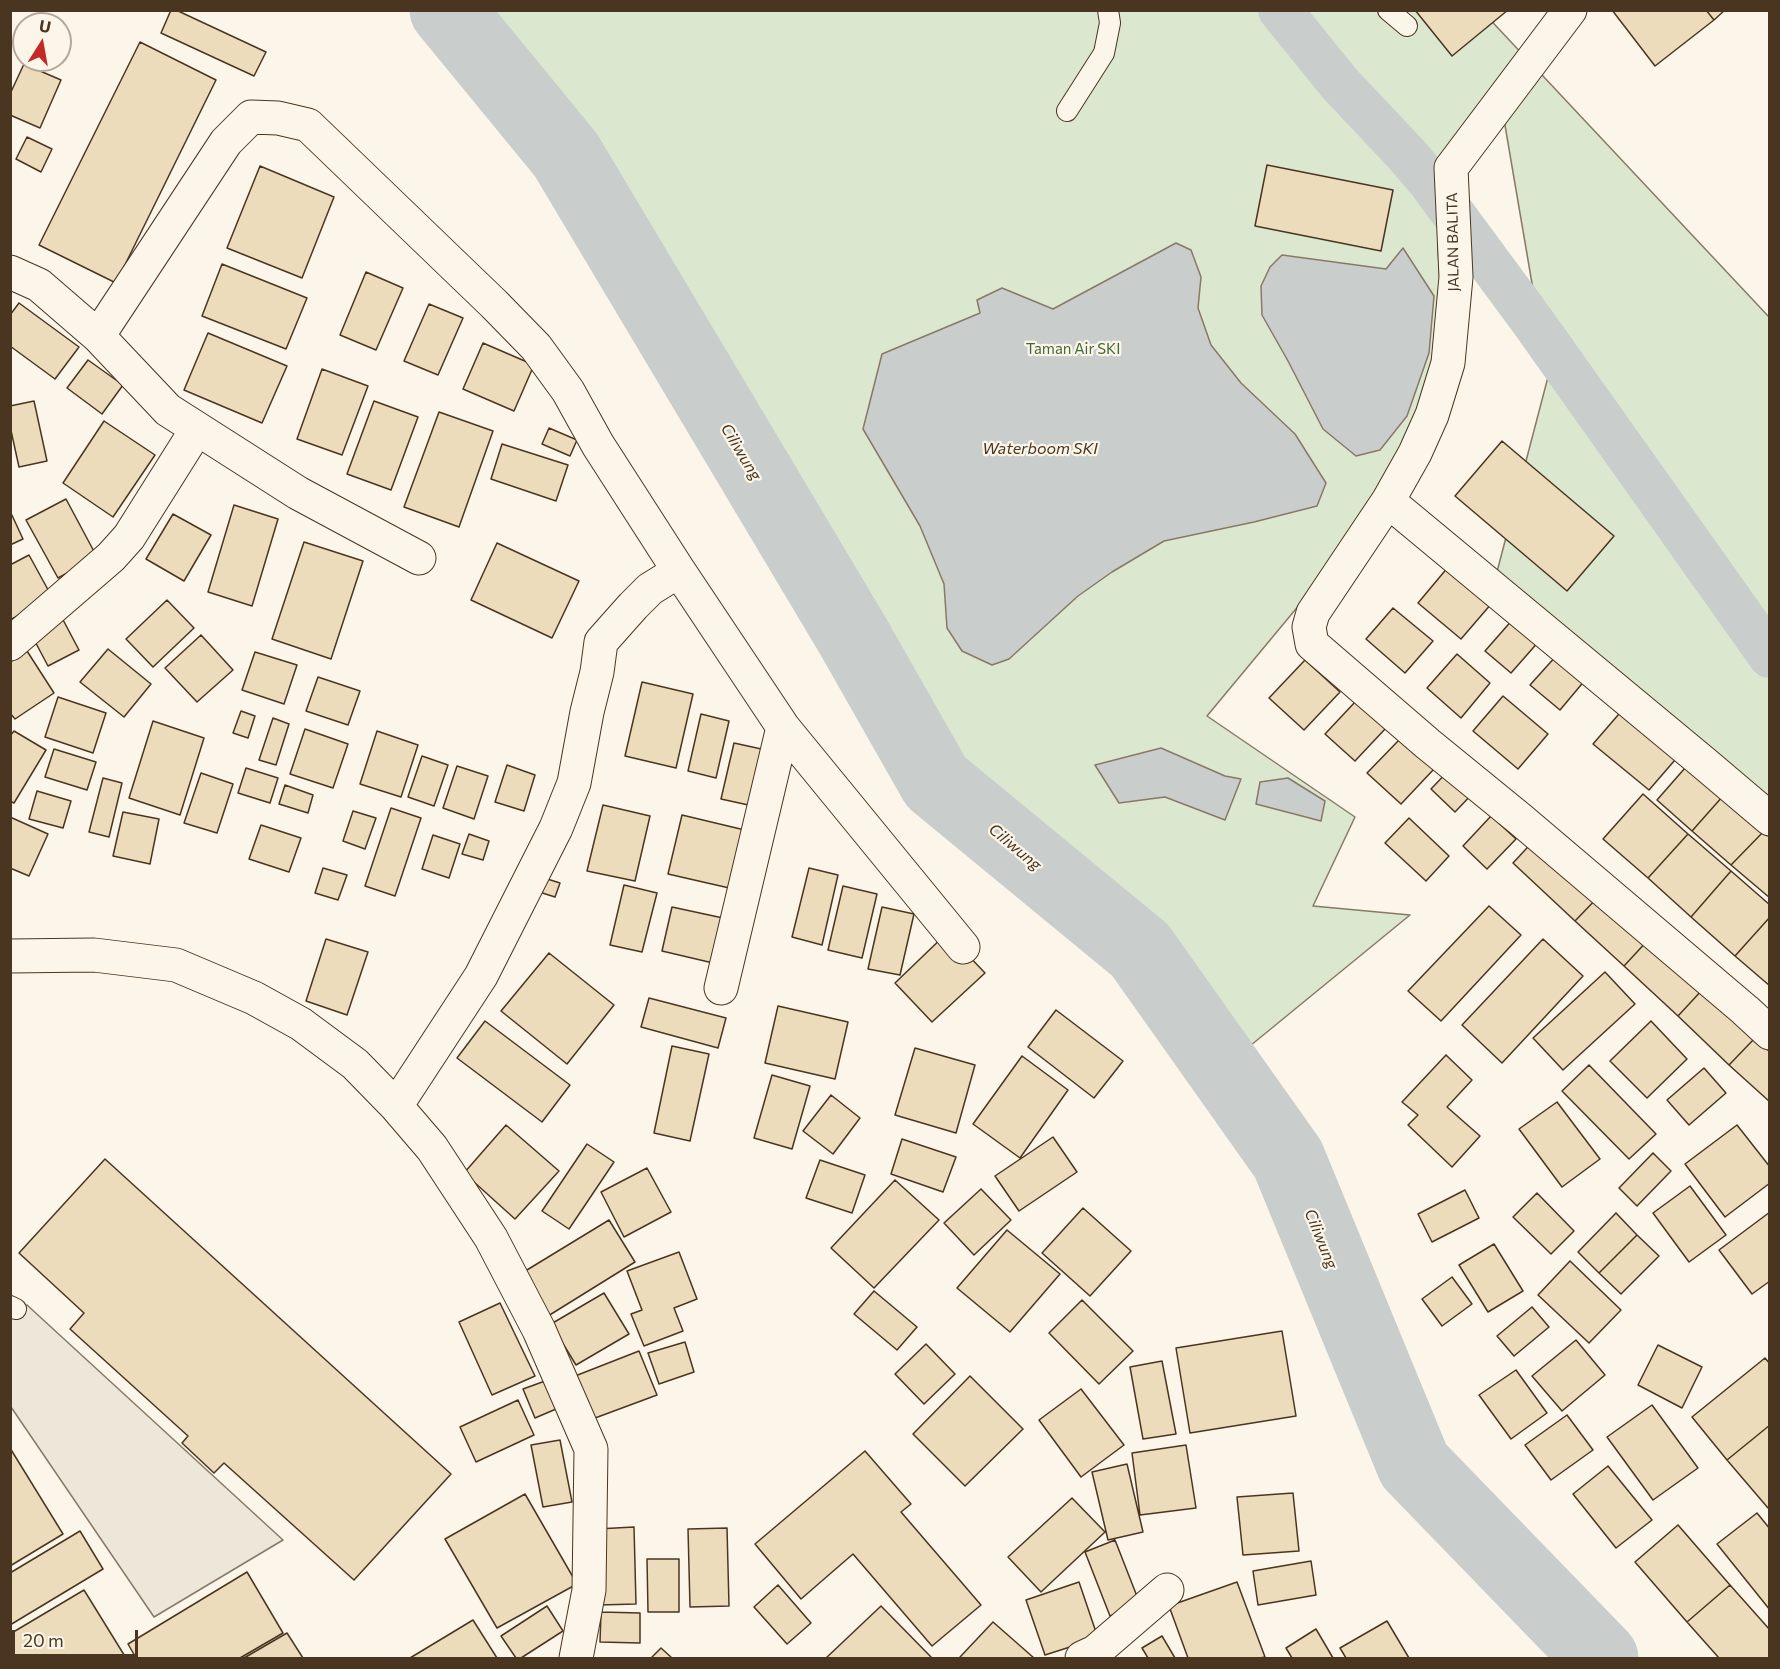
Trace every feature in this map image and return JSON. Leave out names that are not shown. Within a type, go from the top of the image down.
[{"type":"street","name":"JALAN BALITA","points":[[1570,10],[1451,168],[1456,277],[1448,363],[1432,415],[1415,453],[1388,501],[1313,613],[1309,627],[1312,644],[1770,1033]]},
{"type":"street","points":[[98,336],[226,142],[251,117],[278,118],[308,125],[536,347],[568,391],[598,445],[783,727],[963,947]]},
{"type":"street","points":[[10,272],[39,285],[98,336],[168,410],[298,493],[419,558]]},
{"type":"street","points":[[10,644],[111,557],[129,537],[197,429]]},
{"type":"street","points":[[1388,501],[1770,819]]},
{"type":"street","points":[[396,1106],[481,976],[556,828],[574,783],[601,642],[650,589],[679,571]]},
{"type":"street","points":[[721,987],[783,727]]},
{"type":"street","points":[[10,956],[94,955],[176,965],[254,998],[302,1024],[356,1064],[432,1148],[491,1238],[538,1330],[591,1449],[589,1590],[576,1659]]},
{"type":"street","points":[[1082,1659],[1095,1652],[1167,1590]]},
{"type":"lane","points":[[1067,111],[1104,53],[1110,23],[1108,10]]},
{"type":"lane","points":[[1388,10],[1407,26]]},
{"type":"green space","name":"Taman Air SKI","points":[[437,11],[1482,11],[1769,317],[1769,829],[1493,587],[1548,377],[1501,102],[1455,171],[1438,249],[1444,347],[1390,486],[1349,545],[1207,716],[1355,817],[1313,906],[1410,915],[1223,1068],[1140,950],[936,782],[566,155]]},
{"type":"shaded area","points":[[27,1305],[283,1540],[154,1617],[11,1407],[10,1318]]},
{"type":"water","name":"Waterboom SKI","points":[[1176,243],[1191,250],[1201,277],[1198,308],[1211,345],[1241,383],[1295,434],[1326,483],[1317,506],[1164,541],[1112,572],[1078,596],[1009,659],[992,665],[962,651],[947,628],[944,584],[920,526],[863,429],[882,354],[980,313],[977,300],[1002,288],[1053,309]]},
{"type":"water","points":[[1403,248],[1434,296],[1429,353],[1407,416],[1380,450],[1356,456],[1323,429],[1262,315],[1261,286],[1270,267],[1282,255],[1386,269]]},
{"type":"water","points":[[1161,748],[1225,776],[1241,779],[1225,820],[1165,797],[1119,803],[1095,765]]},
{"type":"water","points":[[1288,778],[1325,801],[1321,821],[1256,804],[1260,782]]},
{"type":"building","points":[[171,10],[176,10],[266,52],[254,76],[161,33]]},
{"type":"building","points":[[1415,10],[1508,10],[1452,56]]},
{"type":"building","points":[[1612,10],[1706,10],[1714,20],[1655,66]]},
{"type":"building","points":[[1706,10],[1725,10],[1714,20]]},
{"type":"building","points":[[140,42],[216,80],[116,283],[39,245]]},
{"type":"building","points":[[20,72],[42,72],[61,80],[40,128],[10,115],[10,94]]},
{"type":"building","points":[[27,137],[52,149],[41,172],[16,159]]},
{"type":"building","points":[[1267,165],[1393,190],[1381,251],[1255,226]]},
{"type":"building","points":[[260,166],[334,197],[302,278],[227,248]]},
{"type":"building","points":[[222,264],[307,298],[286,349],[202,316]]},
{"type":"building","points":[[366,272],[403,288],[376,350],[340,335]]},
{"type":"building","points":[[19,303],[79,347],[55,379],[10,346],[10,315]]},
{"type":"building","points":[[429,304],[463,318],[438,375],[404,361]]},
{"type":"building","points":[[208,333],[287,366],[262,423],[184,390]]},
{"type":"building","points":[[483,343],[534,365],[514,411],[463,389]]},
{"type":"building","points":[[88,360],[123,385],[102,414],[67,388]]},
{"type":"building","points":[[322,369],[368,386],[342,455],[297,439]]},
{"type":"building","points":[[34,401],[47,461],[19,467],[10,426],[10,406]]},
{"type":"building","points":[[374,401],[418,417],[391,490],[347,474]]},
{"type":"building","points":[[439,412],[493,431],[459,527],[404,507]]},
{"type":"building","points":[[104,421],[155,455],[113,517],[63,483]]},
{"type":"building","points":[[549,428],[577,440],[570,456],[542,444]]},
{"type":"building","points":[[1502,441],[1614,536],[1567,591],[1455,496]]},
{"type":"building","points":[[502,444],[568,465],[556,501],[491,479]]},
{"type":"building","points":[[66,499],[97,557],[58,578],[26,520]]},
{"type":"building","points":[[234,505],[278,519],[252,606],[208,592]]},
{"type":"building","points":[[10,511],[23,539],[10,545]]},
{"type":"building","points":[[173,514],[211,535],[184,581],[146,559]]},
{"type":"building","points":[[304,542],[363,561],[331,659],[272,639]]},
{"type":"building","points":[[497,543],[579,581],[552,638],[471,600]]},
{"type":"building","points":[[29,555],[52,597],[10,620],[10,565]]},
{"type":"building","points":[[1449,566],[1492,603],[1461,639],[1418,603]]},
{"type":"building","points":[[167,600],[194,628],[153,667],[126,639]]},
{"type":"building","points":[[1393,608],[1433,641],[1405,673],[1366,639]]},
{"type":"building","points":[[61,616],[79,650],[48,666],[30,632]]},
{"type":"building","points":[[1514,618],[1540,640],[1511,673],[1485,651]]},
{"type":"building","points":[[201,635],[233,670],[197,702],[165,668]]},
{"type":"building","points":[[108,649],[151,684],[124,717],[80,682]]},
{"type":"building","points":[[27,651],[54,693],[15,719],[10,713],[10,662]]},
{"type":"building","points":[[255,652],[297,665],[284,704],[242,690]]},
{"type":"building","points":[[1457,654],[1490,683],[1461,718],[1427,688]]},
{"type":"building","points":[[1557,655],[1586,679],[1560,710],[1530,685]]},
{"type":"building","points":[[1305,660],[1340,692],[1304,730],[1269,698]]},
{"type":"building","points":[[318,677],[360,691],[348,725],[306,711]]},
{"type":"building","points":[[642,682],[693,694],[676,768],[625,756]]},
{"type":"building","points":[[1503,696],[1548,734],[1518,769],[1473,731]]},
{"type":"building","points":[[58,697],[106,713],[93,753],[45,737]]},
{"type":"building","points":[[1356,701],[1386,728],[1355,761],[1325,734]]},
{"type":"building","points":[[1625,707],[1681,753],[1649,790],[1593,744]]},
{"type":"building","points":[[241,711],[255,716],[248,738],[233,733]]},
{"type":"building","points":[[701,714],[729,721],[716,778],[688,771]]},
{"type":"building","points":[[273,718],[289,724],[276,765],[259,760]]},
{"type":"building","points":[[153,721],[204,738],[180,815],[129,798]]},
{"type":"building","points":[[305,729],[348,744],[333,788],[290,774]]},
{"type":"building","points":[[14,731],[46,750],[14,803],[10,801],[10,736]]},
{"type":"building","points":[[377,731],[418,745],[401,797],[360,784]]},
{"type":"building","points":[[1400,739],[1434,769],[1401,804],[1367,773]]},
{"type":"building","points":[[734,743],[766,750],[753,806],[721,799]]},
{"type":"building","points":[[54,749],[96,762],[87,790],[45,777]]},
{"type":"building","points":[[422,756],[448,765],[434,806],[408,797]]},
{"type":"building","points":[[507,765],[535,775],[524,811],[495,802]]},
{"type":"building","points":[[457,766],[488,776],[474,819],[443,808]]},
{"type":"building","points":[[246,768],[278,778],[270,803],[238,793]]},
{"type":"building","points":[[1451,768],[1475,791],[1455,812],[1431,789]]},
{"type":"building","points":[[1685,768],[1723,796],[1692,831],[1657,800]]},
{"type":"building","points":[[201,773],[233,784],[217,833],[184,823]]},
{"type":"building","points":[[103,778],[122,783],[109,837],[89,832]]},
{"type":"building","points":[[285,785],[313,795],[308,813],[279,804]]},
{"type":"building","points":[[37,791],[71,801],[63,828],[29,819]]},
{"type":"building","points":[[1643,794],[1688,834],[1648,878],[1603,839]]},
{"type":"building","points":[[1723,796],[1766,829],[1731,865],[1692,831]]},
{"type":"building","points":[[603,805],[650,816],[635,881],[587,871]]},
{"type":"building","points":[[391,808],[421,818],[395,896],[365,886]]},
{"type":"building","points":[[353,811],[376,818],[365,849],[343,841]]},
{"type":"building","points":[[123,812],[159,819],[150,864],[113,856]]},
{"type":"building","points":[[682,815],[753,832],[738,890],[668,874]]},
{"type":"building","points":[[1491,816],[1516,839],[1487,869],[1463,846]]},
{"type":"building","points":[[10,817],[48,834],[29,876],[10,868]]},
{"type":"building","points":[[1409,818],[1449,856],[1426,881],[1385,843]]},
{"type":"building","points":[[261,825],[301,838],[289,872],[249,859]]},
{"type":"building","points":[[1766,829],[1770,832],[1770,898],[1731,865]]},
{"type":"building","points":[[469,834],[489,841],[483,860],[462,854]]},
{"type":"building","points":[[1688,834],[1731,871],[1691,917],[1648,878]]},
{"type":"building","points":[[433,835],[460,844],[449,878],[422,869]]},
{"type":"building","points":[[1538,836],[1600,895],[1575,921],[1513,863]]},
{"type":"building","points":[[323,868],[347,875],[338,900],[315,893]]},
{"type":"building","points":[[809,868],[838,875],[822,945],[792,937]]},
{"type":"building","points":[[1731,871],[1770,905],[1770,917],[1735,956],[1691,917]]},
{"type":"building","points":[[541,877],[560,883],[555,897],[536,891]]},
{"type":"building","points":[[624,885],[657,893],[642,952],[610,945]]},
{"type":"building","points":[[843,886],[877,894],[862,958],[828,950]]},
{"type":"building","points":[[1600,895],[1649,939],[1624,966],[1575,921]]},
{"type":"building","points":[[1489,906],[1521,935],[1441,1021],[1408,991]]},
{"type":"building","points":[[672,907],[723,918],[713,963],[662,951]]},
{"type":"building","points":[[882,907],[914,914],[900,975],[868,969]]},
{"type":"building","points":[[1770,917],[1770,986],[1735,956]]},
{"type":"building","points":[[947,933],[985,973],[932,1022],[895,983]]},
{"type":"building","points":[[326,939],[368,952],[347,1015],[306,1001]]},
{"type":"building","points":[[1543,939],[1583,976],[1502,1063],[1462,1025]]},
{"type":"building","points":[[1649,939],[1703,989],[1678,1016],[1624,966]]},
{"type":"building","points":[[549,953],[614,1005],[567,1064],[501,1011]]},
{"type":"building","points":[[1605,972],[1635,1004],[1563,1070],[1533,1038]]},
{"type":"building","points":[[1703,989],[1755,1038],[1729,1065],[1678,1016]]},
{"type":"building","points":[[649,998],[726,1018],[718,1048],[641,1027]]},
{"type":"building","points":[[778,1006],[848,1022],[835,1079],[765,1063]]},
{"type":"building","points":[[1056,1010],[1123,1061],[1094,1098],[1028,1047]]},
{"type":"building","points":[[485,1021],[570,1085],[542,1122],[457,1058]]},
{"type":"building","points":[[1651,1021],[1687,1059],[1647,1098],[1610,1061]]},
{"type":"building","points":[[1755,1038],[1770,1052],[1770,1102],[1729,1065]]},
{"type":"building","points":[[672,1046],[709,1054],[690,1141],[654,1133]]},
{"type":"building","points":[[915,1048],[975,1065],[956,1133],[895,1115]]},
{"type":"building","points":[[1446,1055],[1472,1080],[1447,1107],[1480,1136],[1452,1167],[1408,1125],[1418,1115],[1402,1102]]},
{"type":"building","points":[[1022,1056],[1068,1090],[1020,1158],[973,1124]]},
{"type":"building","points":[[1589,1065],[1656,1134],[1629,1159],[1562,1091]]},
{"type":"building","points":[[1704,1068],[1726,1093],[1689,1125],[1667,1100]]},
{"type":"building","points":[[772,1075],[810,1086],[792,1149],[754,1138]]},
{"type":"building","points":[[831,1095],[860,1118],[833,1154],[803,1131]]},
{"type":"building","points":[[1557,1102],[1600,1159],[1562,1187],[1519,1129]]},
{"type":"building","points":[[506,1125],[559,1171],[515,1219],[464,1173]]},
{"type":"building","points":[[1737,1125],[1770,1167],[1770,1183],[1725,1217],[1685,1164]]},
{"type":"building","points":[[1053,1137],[1077,1172],[1019,1211],[995,1176]]},
{"type":"building","points":[[902,1139],[956,1157],[943,1192],[891,1174]]},
{"type":"building","points":[[587,1144],[614,1162],[569,1229],[542,1211]]},
{"type":"building","points":[[1653,1153],[1671,1171],[1637,1206],[1619,1188]]},
{"type":"building","points":[[105,1159],[451,1474],[354,1580],[224,1463],[214,1473],[182,1443],[188,1436],[70,1329],[84,1313],[19,1253]]},
{"type":"building","points":[[820,1160],[865,1175],[852,1213],[806,1198]]},
{"type":"building","points":[[647,1168],[671,1212],[624,1237],[601,1192]]},
{"type":"building","points":[[895,1180],[939,1220],[874,1288],[831,1248]]},
{"type":"building","points":[[1690,1186],[1726,1235],[1689,1262],[1653,1213]]},
{"type":"building","points":[[981,1189],[1011,1220],[974,1255],[944,1223]]},
{"type":"building","points":[[1465,1190],[1479,1218],[1432,1242],[1418,1214]]},
{"type":"building","points":[[1537,1193],[1574,1231],[1551,1254],[1513,1217]]},
{"type":"building","points":[[1083,1208],[1131,1251],[1090,1296],[1042,1253]]},
{"type":"building","points":[[1770,1212],[1770,1281],[1752,1294],[1719,1250]]},
{"type":"building","points":[[1616,1213],[1637,1235],[1599,1273],[1578,1252]]},
{"type":"building","points":[[609,1220],[635,1262],[548,1316],[522,1273]]},
{"type":"building","points":[[1007,1230],[1060,1274],[1010,1332],[957,1288]]},
{"type":"building","points":[[1637,1235],[1659,1256],[1621,1294],[1599,1273]]},
{"type":"building","points":[[1494,1244],[1523,1291],[1488,1312],[1459,1265]]},
{"type":"building","points":[[679,1252],[697,1299],[674,1308],[683,1331],[644,1346],[631,1314],[642,1310],[627,1271]]},
{"type":"building","points":[[1570,1261],[1621,1310],[1589,1343],[1538,1295]]},
{"type":"building","points":[[1452,1277],[1472,1304],[1442,1326],[1422,1299]]},
{"type":"building","points":[[874,1291],[917,1327],[897,1350],[854,1314]]},
{"type":"building","points":[[604,1293],[629,1334],[576,1365],[551,1324]]},
{"type":"building","points":[[1082,1300],[1133,1351],[1099,1384],[1049,1333]]},
{"type":"building","points":[[500,1303],[535,1376],[492,1395],[459,1322]]},
{"type":"building","points":[[1532,1307],[1549,1327],[1514,1356],[1497,1336]]},
{"type":"building","points":[[1282,1331],[1296,1416],[1190,1433],[1176,1348]]},
{"type":"building","points":[[1576,1340],[1605,1375],[1562,1411],[1532,1376]]},
{"type":"building","points":[[685,1342],[694,1372],[659,1384],[648,1353]]},
{"type":"building","points":[[926,1344],[955,1374],[924,1404],[895,1374]]},
{"type":"building","points":[[1658,1345],[1702,1367],[1682,1408],[1638,1385]]},
{"type":"building","points":[[639,1351],[657,1395],[587,1421],[570,1378]]},
{"type":"building","points":[[1765,1358],[1770,1364],[1770,1425],[1727,1460],[1692,1417]]},
{"type":"building","points":[[1162,1361],[1176,1434],[1143,1439],[1130,1367]]},
{"type":"building","points":[[1516,1370],[1547,1413],[1511,1439],[1479,1395]]},
{"type":"building","points":[[970,1376],[1023,1429],[965,1486],[913,1434]]},
{"type":"building","points":[[545,1381],[556,1409],[535,1418],[523,1389]]},
{"type":"building","points":[[1081,1389],[1124,1445],[1081,1477],[1039,1420]]},
{"type":"building","points":[[518,1400],[534,1435],[476,1462],[460,1427]]},
{"type":"building","points":[[1652,1405],[1698,1468],[1653,1500],[1607,1437]]},
{"type":"building","points":[[1567,1415],[1593,1450],[1551,1480],[1525,1445]]},
{"type":"building","points":[[1770,1425],[1770,1507],[1768,1508],[1727,1460]]},
{"type":"building","points":[[560,1440],[572,1502],[543,1507],[531,1445]]},
{"type":"building","points":[[1186,1445],[1196,1508],[1140,1515],[1132,1453]]},
{"type":"building","points":[[10,1448],[63,1534],[10,1566]]},
{"type":"building","points":[[865,1451],[911,1504],[901,1512],[981,1605],[932,1646],[853,1554],[801,1599],[755,1544]]},
{"type":"building","points":[[1127,1464],[1143,1532],[1108,1540],[1092,1472]]},
{"type":"building","points":[[1608,1466],[1652,1520],[1616,1548],[1573,1494]]},
{"type":"building","points":[[1293,1493],[1299,1551],[1243,1555],[1237,1497]]},
{"type":"building","points":[[525,1494],[577,1584],[497,1628],[445,1539]]},
{"type":"building","points":[[1072,1498],[1105,1532],[1041,1592],[1008,1557]]},
{"type":"building","points":[[1757,1513],[1770,1529],[1770,1610],[1717,1544]]},
{"type":"building","points":[[1678,1525],[1730,1585],[1687,1622],[1635,1562]]},
{"type":"building","points":[[634,1527],[636,1604],[599,1605],[597,1529]]},
{"type":"building","points":[[727,1528],[729,1606],[690,1607],[688,1529]]},
{"type":"building","points":[[80,1531],[103,1569],[10,1625],[10,1573]]},
{"type":"building","points":[[1115,1540],[1140,1604],[1110,1616],[1085,1552]]},
{"type":"building","points":[[647,1559],[679,1559],[679,1612],[648,1612]]},
{"type":"building","points":[[1311,1561],[1316,1595],[1258,1605],[1253,1571]]},
{"type":"building","points":[[247,1572],[283,1633],[240,1658],[136,1658],[128,1644]]},
{"type":"building","points":[[1079,1582],[1098,1638],[1045,1655],[1026,1600]]},
{"type":"building","points":[[1237,1582],[1265,1657],[1188,1658],[1169,1606]]},
{"type":"building","points":[[778,1585],[811,1623],[787,1644],[754,1607]]},
{"type":"building","points":[[1730,1585],[1770,1630],[1770,1658],[1719,1658],[1687,1622]]},
{"type":"building","points":[[84,1590],[126,1658],[10,1658],[10,1634]]},
{"type":"building","points":[[547,1606],[563,1631],[521,1658],[516,1658],[501,1636]]},
{"type":"building","points":[[881,1606],[932,1658],[826,1658]]},
{"type":"building","points":[[601,1612],[640,1613],[640,1643],[600,1642]]},
{"type":"building","points":[[473,1620],[497,1658],[410,1658]]},
{"type":"building","points":[[1387,1621],[1409,1658],[1346,1658],[1340,1648]]},
{"type":"building","points":[[993,1622],[1034,1658],[960,1657]]},
{"type":"building","points":[[1316,1629],[1333,1658],[1292,1658],[1286,1648]]},
{"type":"building","points":[[287,1633],[303,1658],[244,1658]]},
{"type":"building","points":[[1162,1636],[1175,1658],[1148,1658],[1142,1648]]},
{"type":"building","points":[[661,1648],[672,1658],[651,1658]]},
{"type":"waterway","name":"Ciliwung","points":[[447,10],[566,155],[853,636],[936,782],[1140,950],[1288,1159],[1414,1465],[1601,1658]]},
{"type":"waterway","points":[[1280,10],[1340,84],[1429,181],[1533,322],[1770,656]]}]
